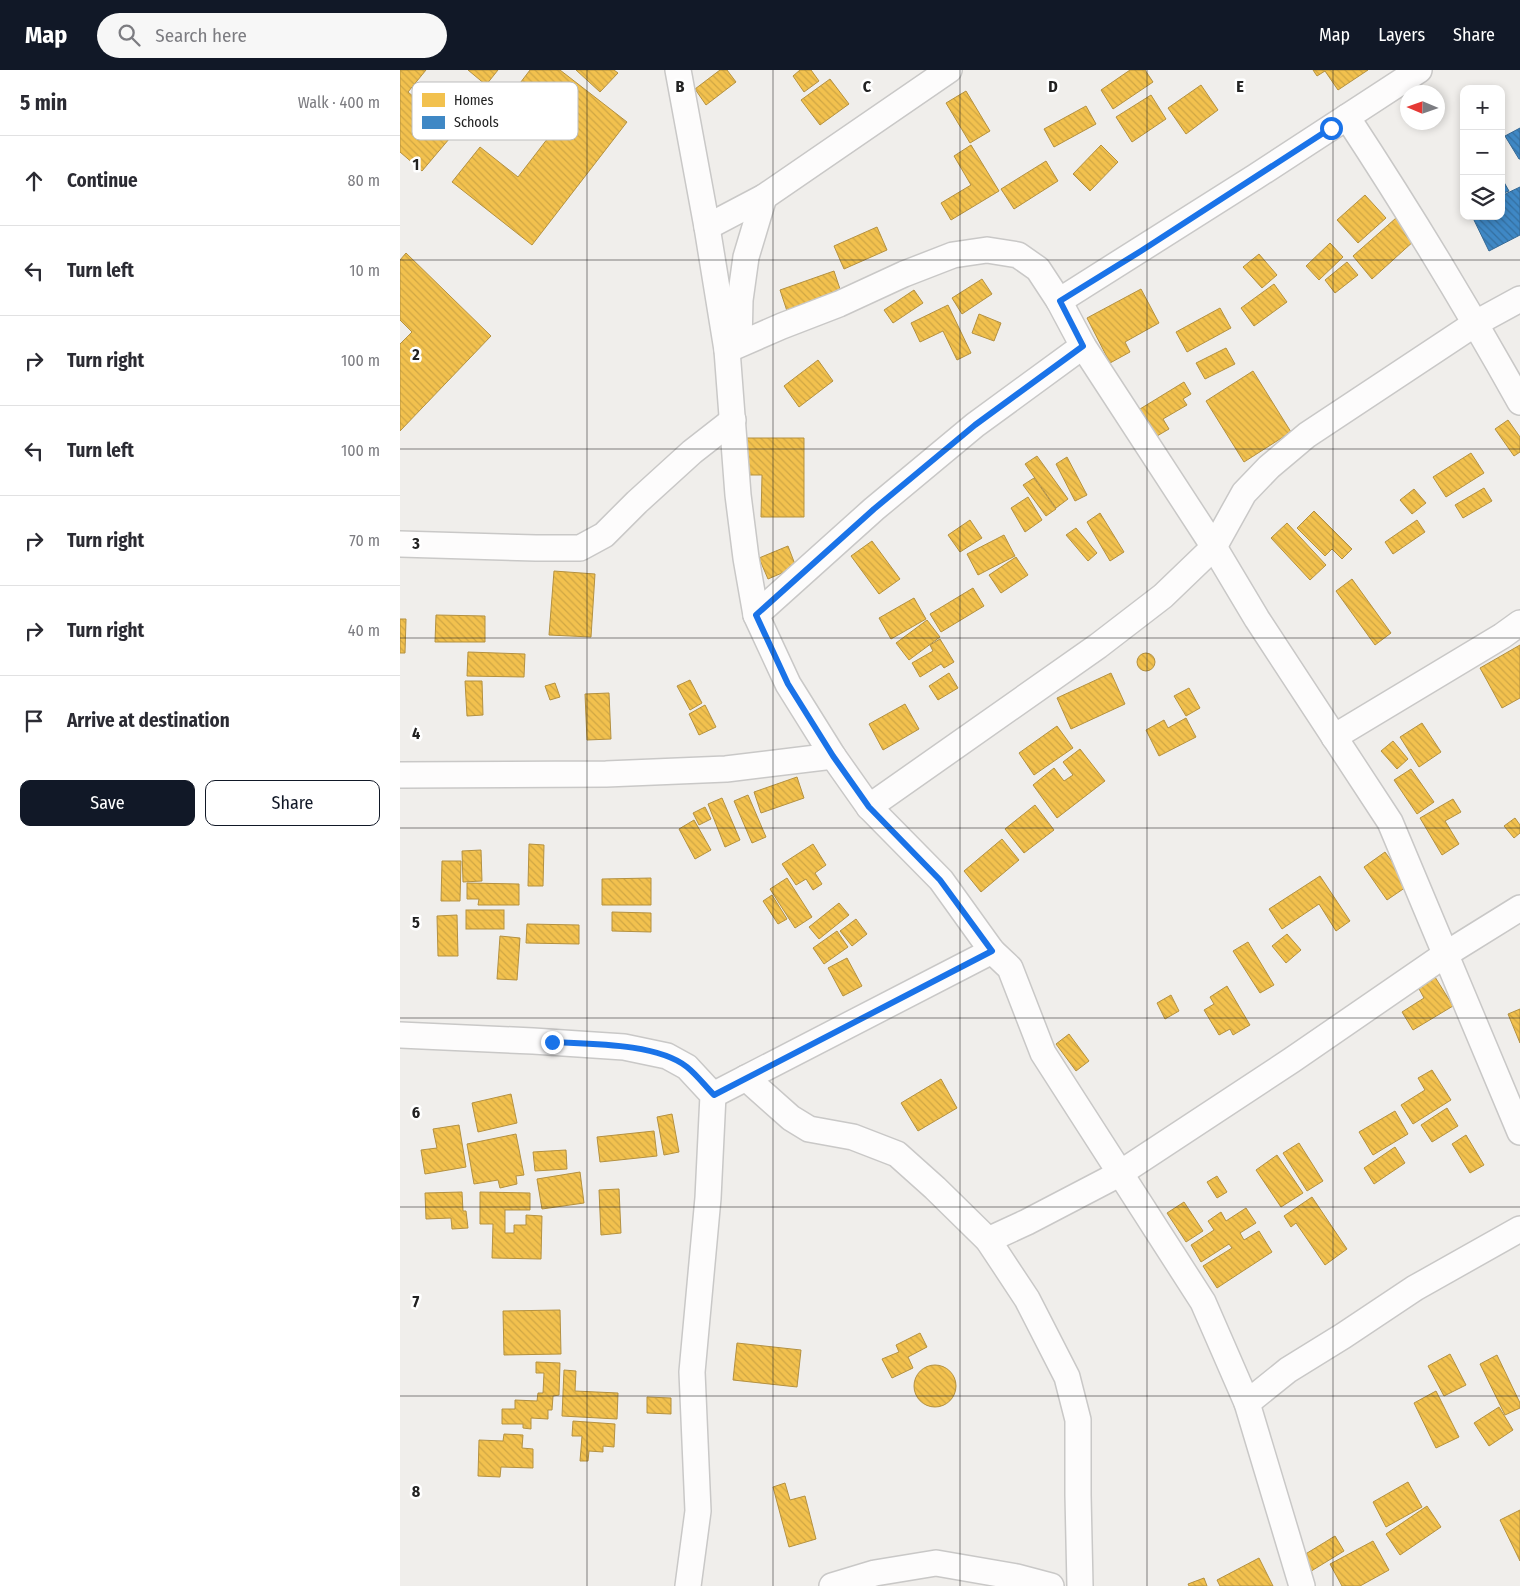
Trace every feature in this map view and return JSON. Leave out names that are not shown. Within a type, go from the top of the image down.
[{"type":"street","points":[[678,70],[707,227],[733,347]]},
{"type":"street","points":[[707,227],[764,197],[949,70]]},
{"type":"street","points":[[1060,301],[1141,251],[1418,70]]},
{"type":"street","points":[[1346,118],[1388,179],[1476,323],[1520,402]]},
{"type":"street","points":[[764,197],[746,257],[733,347],[733,420],[738,495],[756,615],[788,684],[833,756],[869,807],[940,880],[992,951],[1010,968],[1043,1053],[1203,1302],[1247,1403],[1302,1586]]},
{"type":"street","points":[[733,347],[953,255],[986,250],[1018,255],[1038,269],[1060,301],[1083,346],[1214,547],[1257,619],[1390,822],[1520,1132]]},
{"type":"street","points":[[869,807],[1098,646],[1163,596],[1214,547],[1244,493],[1307,435],[1476,323],[1520,299]]},
{"type":"street","points":[[756,615],[874,509],[975,425],[1083,346]]},
{"type":"street","points":[[400,544],[580,548],[604,535],[692,452],[733,420]]},
{"type":"street","points":[[1334,737],[1502,636],[1520,623]]},
{"type":"street","points":[[400,775],[606,774],[726,769],[833,756]]},
{"type":"street","points":[[988,1240],[1119,1174],[1292,1060],[1446,954],[1520,908]]},
{"type":"street","points":[[714,1095],[992,951]]},
{"type":"street","points":[[400,1035],[624,1047],[667,1056],[687,1067],[714,1095],[708,1198],[692,1372],[698,1510],[688,1586]]},
{"type":"street","points":[[746,1078],[791,1118],[809,1129],[853,1137],[897,1154],[988,1240],[1027,1299],[1067,1377],[1078,1420],[1080,1586]]},
{"type":"street","points":[[1247,1403],[1288,1370],[1415,1288],[1520,1229]]},
{"type":"street","points":[[832,1586],[875,1573],[936,1563],[1017,1577],[1051,1586]]},
{"type":"building: Homes","points":[[400,70],[426,70],[416,82],[412,82],[412,87],[408,92],[412,95],[412,140],[448,140],[422,171],[400,152]]},
{"type":"building: Homes","points":[[468,70],[498,70],[488,82],[482,82]]},
{"type":"building: Homes","points":[[530,70],[560,70],[575,82],[521,82]]},
{"type":"building: Homes","points":[[576,70],[614,70],[618,73],[600,92]]},
{"type":"building: Homes","points":[[720,70],[727,70],[736,82],[706,105],[695,89]]},
{"type":"building: Homes","points":[[800,70],[811,70],[819,81],[804,92],[793,76]]},
{"type":"building: Homes","points":[[1130,70],[1145,70],[1153,82],[1113,109],[1101,90]]},
{"type":"building: Homes","points":[[1313,70],[1368,70],[1338,90],[1325,71],[1317,76]]},
{"type":"building: Homes","points":[[830,79],[849,104],[820,125],[801,100]]},
{"type":"building: Homes","points":[[578,84],[627,122],[532,245],[452,182],[480,147],[518,177],[546,140],[578,140]]},
{"type":"building: Homes","points":[[1201,85],[1218,110],[1186,134],[1168,108]]},
{"type":"building: Homes","points":[[966,91],[990,131],[970,143],[946,103]]},
{"type":"building: Homes","points":[[1151,95],[1166,119],[1132,142],[1116,117]]},
{"type":"building: Homes","points":[[1086,106],[1096,124],[1054,147],[1044,129]]},
{"type":"building: Homes","points":[[971,145],[999,191],[951,220],[941,203],[971,185],[954,156]]},
{"type":"building: Homes","points":[[1101,145],[1118,162],[1090,191],[1073,174]]},
{"type":"building: Homes","points":[[1046,161],[1058,181],[1014,209],[1001,189]]},
{"type":"building: Homes","points":[[1365,195],[1386,218],[1358,243],[1337,220]]},
{"type":"building: Homes","points":[[1396,218],[1415,240],[1372,279],[1353,256]]},
{"type":"building: Homes","points":[[877,227],[887,250],[844,269],[834,246]]},
{"type":"building: Homes","points":[[1330,243],[1343,257],[1319,280],[1306,266]]},
{"type":"building: Homes","points":[[406,253],[491,336],[400,431],[400,344],[412,332],[400,320],[400,260]]},
{"type":"building: Homes","points":[[1259,254],[1277,275],[1262,288],[1243,267]]},
{"type":"building: Homes","points":[[1347,262],[1358,275],[1335,293],[1325,280]]},
{"type":"building: Homes","points":[[834,271],[841,292],[787,311],[780,290]]},
{"type":"building: Homes","points":[[982,279],[992,294],[962,314],[952,298]]},
{"type":"building: Homes","points":[[1274,284],[1287,302],[1254,326],[1241,308]]},
{"type":"building: Homes","points":[[1141,289],[1159,323],[1125,342],[1130,352],[1110,363],[1087,318]]},
{"type":"building: Homes","points":[[914,290],[923,303],[893,323],[884,310]]},
{"type":"building: Homes","points":[[948,305],[971,353],[957,360],[943,331],[920,342],[911,323]]},
{"type":"building: Homes","points":[[1220,308],[1231,328],[1187,352],[1176,332]]},
{"type":"building: Homes","points":[[979,314],[1001,323],[994,341],[972,333]]},
{"type":"building: Homes","points":[[1226,348],[1235,364],[1205,379],[1196,363]]},
{"type":"building: Homes","points":[[818,360],[833,381],[799,407],[784,386]]},
{"type":"building: Homes","points":[[1253,371],[1291,432],[1244,462],[1206,401]]},
{"type":"building: Homes","points":[[1184,382],[1191,394],[1183,399],[1187,405],[1163,419],[1169,429],[1157,436],[1140,409]]},
{"type":"building: Homes","points":[[1508,420],[1520,437],[1520,452],[1514,456],[1495,429]]},
{"type":"building: Homes","points":[[746,438],[804,438],[804,517],[761,517],[762,475],[746,475]]},
{"type":"building: Homes","points":[[1471,453],[1484,473],[1446,497],[1433,477]]},
{"type":"building: Homes","points":[[1037,456],[1068,499],[1056,508],[1025,464]]},
{"type":"building: Homes","points":[[1067,457],[1087,495],[1075,501],[1056,464]]},
{"type":"building: Homes","points":[[1034,478],[1056,509],[1046,516],[1023,485]]},
{"type":"building: Homes","points":[[1484,488],[1492,501],[1463,518],[1455,505]]},
{"type":"building: Homes","points":[[1414,489],[1426,503],[1412,514],[1400,500]]},
{"type":"building: Homes","points":[[1028,497],[1042,520],[1025,532],[1011,508]]},
{"type":"building: Homes","points":[[1314,511],[1352,549],[1342,559],[1332,549],[1325,556],[1297,528]]},
{"type":"building: Homes","points":[[1100,513],[1124,552],[1110,561],[1087,522]]},
{"type":"building: Homes","points":[[970,520],[982,538],[960,552],[948,535]]},
{"type":"building: Homes","points":[[1417,520],[1425,532],[1393,554],[1385,542]]},
{"type":"building: Homes","points":[[1287,523],[1326,565],[1310,580],[1271,538]]},
{"type":"building: Homes","points":[[1076,528],[1097,553],[1088,561],[1066,535]]},
{"type":"building: Homes","points":[[1004,535],[1015,556],[978,575],[967,554]]},
{"type":"building: Homes","points":[[872,541],[900,579],[879,594],[851,556]]},
{"type":"building: Homes","points":[[788,546],[796,567],[768,579],[759,558]]},
{"type":"building: Homes","points":[[1016,557],[1028,575],[1001,593],[989,575]]},
{"type":"building: Homes","points":[[554,571],[595,574],[591,637],[549,635]]},
{"type":"building: Homes","points":[[1352,579],[1391,633],[1375,645],[1336,591]]},
{"type":"building: Homes","points":[[973,588],[984,606],[941,632],[930,614]]},
{"type":"building: Homes","points":[[914,598],[926,619],[891,639],[879,618]]},
{"type":"building: Homes","points":[[436,615],[485,616],[485,642],[435,642]]},
{"type":"building: Homes","points":[[400,619],[406,619],[405,653],[400,653]]},
{"type":"building: Homes","points":[[927,620],[940,637],[909,660],[896,643]]},
{"type":"building: Homes","points":[[940,639],[954,662],[944,668],[941,664],[920,677],[912,663],[933,651],[930,645]]},
{"type":"building: Homes","points":[[1520,645],[1520,698],[1502,708],[1480,668]]},
{"type":"building: Homes","points":[[468,652],[525,654],[524,677],[467,676]]},
{"type":"building: Homes","points":[[1146,653],[1152,656],[1155,662],[1152,668],[1146,671],[1140,668],[1137,662],[1140,656]]},
{"type":"building: Homes","points":[[949,673],[958,688],[938,700],[929,686]]},
{"type":"building: Homes","points":[[1111,673],[1125,704],[1071,729],[1057,698]]},
{"type":"building: Homes","points":[[690,680],[702,703],[690,710],[677,686]]},
{"type":"building: Homes","points":[[465,681],[482,681],[483,715],[467,716]]},
{"type":"building: Homes","points":[[555,683],[560,697],[550,700],[545,686]]},
{"type":"building: Homes","points":[[1189,688],[1200,708],[1186,716],[1174,696]]},
{"type":"building: Homes","points":[[609,693],[611,739],[587,740],[585,694]]},
{"type":"building: Homes","points":[[905,704],[919,729],[883,750],[869,724]]},
{"type":"building: Homes","points":[[705,705],[716,727],[699,735],[689,714]]},
{"type":"building: Homes","points":[[1186,718],[1196,737],[1159,756],[1146,730],[1164,720],[1168,728]]},
{"type":"building: Homes","points":[[1422,723],[1441,752],[1419,767],[1400,737]]},
{"type":"building: Homes","points":[[1057,726],[1073,748],[1034,775],[1019,753]]},
{"type":"building: Homes","points":[[1393,741],[1408,759],[1397,769],[1381,751]]},
{"type":"building: Homes","points":[[1080,749],[1105,781],[1057,818],[1033,785],[1054,768],[1064,781],[1073,775],[1063,762]]},
{"type":"building: Homes","points":[[1411,769],[1434,802],[1417,814],[1394,780]]},
{"type":"building: Homes","points":[[797,777],[804,798],[761,813],[754,792]]},
{"type":"building: Homes","points":[[748,795],[766,837],[752,843],[734,801]]},
{"type":"building: Homes","points":[[722,798],[740,840],[725,847],[708,804]]},
{"type":"building: Homes","points":[[1453,799],[1461,812],[1445,821],[1459,844],[1442,855],[1420,818]]},
{"type":"building: Homes","points":[[1035,805],[1054,830],[1024,853],[1005,829]]},
{"type":"building: Homes","points":[[705,807],[711,819],[699,825],[693,813]]},
{"type":"building: Homes","points":[[1515,818],[1520,825],[1520,833],[1514,838],[1504,826]]},
{"type":"building: Homes","points":[[694,820],[711,850],[695,859],[679,829]]},
{"type":"building: Homes","points":[[1002,839],[1019,860],[981,892],[964,871]]},
{"type":"building: Homes","points":[[529,844],[544,845],[543,886],[528,886]]},
{"type":"building: Homes","points":[[813,844],[826,865],[815,873],[822,884],[813,890],[806,879],[796,885],[782,864]]},
{"type":"building: Homes","points":[[481,850],[482,881],[463,882],[462,851]]},
{"type":"building: Homes","points":[[1385,852],[1409,885],[1387,900],[1364,867]]},
{"type":"building: Homes","points":[[442,861],[461,861],[460,901],[441,901]]},
{"type":"building: Homes","points":[[1320,876],[1350,921],[1336,931],[1319,904],[1282,929],[1269,909]]},
{"type":"building: Homes","points":[[651,878],[651,905],[602,905],[602,879]]},
{"type":"building: Homes","points":[[787,878],[812,917],[795,928],[770,889]]},
{"type":"building: Homes","points":[[467,883],[519,884],[519,905],[478,905],[479,899],[467,899]]},
{"type":"building: Homes","points":[[772,895],[787,919],[778,924],[763,901]]},
{"type":"building: Homes","points":[[839,903],[849,915],[819,939],[809,927]]},
{"type":"building: Homes","points":[[466,910],[504,910],[504,929],[466,929]]},
{"type":"building: Homes","points":[[612,912],[651,913],[651,932],[612,931]]},
{"type":"building: Homes","points":[[457,915],[458,956],[438,956],[437,916]]},
{"type":"building: Homes","points":[[856,919],[867,934],[852,946],[840,931]]},
{"type":"building: Homes","points":[[527,924],[579,925],[579,944],[526,943]]},
{"type":"building: Homes","points":[[837,931],[848,947],[824,964],[813,948]]},
{"type":"building: Homes","points":[[1287,934],[1301,950],[1286,963],[1272,946]]},
{"type":"building: Homes","points":[[500,936],[520,938],[517,980],[497,979]]},
{"type":"building: Homes","points":[[1248,942],[1274,985],[1260,993],[1233,951]]},
{"type":"building: Homes","points":[[847,958],[862,986],[843,996],[828,968]]},
{"type":"building: Homes","points":[[1435,977],[1453,1006],[1413,1030],[1402,1012],[1424,998],[1418,987]]},
{"type":"building: Homes","points":[[1227,986],[1250,1025],[1233,1035],[1230,1029],[1219,1035],[1204,1010],[1214,1004],[1210,997]]},
{"type":"building: Homes","points":[[1171,995],[1179,1011],[1165,1019],[1157,1003]]},
{"type":"building: Homes","points":[[1520,1009],[1520,1043],[1508,1014]]},
{"type":"building: Homes","points":[[1069,1034],[1089,1061],[1076,1071],[1056,1044]]},
{"type":"building: Homes","points":[[1432,1070],[1451,1100],[1413,1124],[1401,1105],[1425,1090],[1418,1078]]},
{"type":"building: Homes","points":[[941,1079],[957,1108],[918,1131],[901,1103]]},
{"type":"building: Homes","points":[[511,1094],[517,1123],[478,1132],[472,1103]]},
{"type":"building: Homes","points":[[1447,1108],[1458,1126],[1432,1142],[1421,1125]]},
{"type":"building: Homes","points":[[1395,1111],[1408,1134],[1373,1155],[1359,1132]]},
{"type":"building: Homes","points":[[672,1114],[679,1152],[664,1155],[657,1117]]},
{"type":"building: Homes","points":[[459,1125],[466,1167],[425,1174],[421,1150],[437,1148],[433,1129]]},
{"type":"building: Homes","points":[[654,1131],[657,1156],[600,1162],[597,1137]]},
{"type":"building: Homes","points":[[516,1134],[524,1175],[516,1176],[517,1184],[500,1188],[498,1180],[474,1184],[467,1144]]},
{"type":"building: Homes","points":[[1466,1135],[1484,1165],[1470,1173],[1452,1144]]},
{"type":"building: Homes","points":[[1299,1143],[1323,1181],[1307,1191],[1283,1153]]},
{"type":"building: Homes","points":[[1395,1147],[1405,1163],[1374,1184],[1364,1168]]},
{"type":"building: Homes","points":[[566,1150],[567,1169],[535,1171],[533,1152]]},
{"type":"building: Homes","points":[[1277,1155],[1303,1193],[1281,1207],[1256,1170]]},
{"type":"building: Homes","points":[[580,1172],[584,1203],[542,1209],[537,1179]]},
{"type":"building: Homes","points":[[1217,1176],[1227,1192],[1217,1198],[1207,1182]]},
{"type":"building: Homes","points":[[619,1189],[621,1233],[601,1235],[599,1190]]},
{"type":"building: Homes","points":[[462,1192],[463,1211],[466,1211],[468,1228],[452,1229],[451,1218],[426,1219],[425,1193]]},
{"type":"building: Homes","points":[[480,1192],[530,1193],[530,1210],[505,1210],[505,1233],[514,1233],[514,1225],[526,1225],[526,1215],[542,1216],[541,1259],[492,1258],[493,1224],[480,1224]]},
{"type":"building: Homes","points":[[1312,1197],[1347,1249],[1325,1265],[1296,1223],[1291,1227],[1284,1216]]},
{"type":"building: Homes","points":[[1184,1202],[1203,1231],[1186,1242],[1167,1213]]},
{"type":"building: Homes","points":[[1246,1208],[1256,1223],[1240,1233],[1244,1240],[1259,1231],[1272,1252],[1217,1288],[1203,1266],[1232,1248],[1229,1244],[1201,1262],[1191,1245],[1214,1230],[1208,1221],[1221,1212],[1226,1221]]},
{"type":"building: Homes","points":[[560,1310],[561,1354],[504,1355],[503,1311]]},
{"type":"building: Homes","points":[[920,1333],[927,1347],[908,1357],[913,1368],[892,1378],[882,1359],[899,1352],[896,1345]]},
{"type":"building: Homes","points":[[737,1343],[801,1350],[797,1387],[733,1380]]},
{"type":"building: Homes","points":[[1450,1354],[1466,1385],[1444,1396],[1428,1366]]},
{"type":"building: Homes","points":[[1497,1355],[1520,1403],[1520,1408],[1505,1415],[1480,1364]]},
{"type":"building: Homes","points":[[536,1362],[560,1363],[559,1395],[553,1396],[552,1410],[548,1410],[548,1419],[531,1418],[531,1429],[523,1428],[523,1424],[502,1424],[502,1409],[515,1409],[515,1400],[537,1401],[538,1393],[543,1393],[544,1373],[536,1373]]},
{"type":"building: Homes","points":[[935,1365],[950,1371],[956,1386],[950,1401],[935,1407],[920,1401],[914,1386],[920,1371]]},
{"type":"building: Homes","points":[[564,1370],[576,1371],[575,1391],[618,1393],[617,1419],[562,1416]]},
{"type":"building: Homes","points":[[1436,1391],[1459,1437],[1436,1448],[1414,1403]]},
{"type":"building: Homes","points":[[647,1397],[671,1398],[671,1414],[647,1413]]},
{"type":"building: Homes","points":[[1499,1407],[1513,1430],[1489,1446],[1474,1423]]},
{"type":"building: Homes","points":[[573,1421],[615,1424],[614,1447],[603,1446],[603,1452],[589,1451],[588,1461],[580,1461],[582,1436],[572,1436]]},
{"type":"building: Homes","points":[[504,1434],[523,1435],[522,1448],[533,1449],[533,1468],[501,1467],[500,1477],[478,1476],[479,1440],[503,1441]]},
{"type":"building: Homes","points":[[1408,1482],[1422,1507],[1386,1527],[1373,1502]]},
{"type":"building: Homes","points":[[785,1483],[790,1500],[805,1496],[816,1539],[789,1547],[773,1487]]},
{"type":"building: Homes","points":[[1427,1506],[1441,1527],[1400,1555],[1386,1534]]},
{"type":"building: Homes","points":[[1520,1510],[1520,1561],[1500,1520]]},
{"type":"building: Homes","points":[[1335,1536],[1344,1551],[1308,1573],[1299,1558]]},
{"type":"building: Homes","points":[[1373,1541],[1389,1570],[1360,1586],[1342,1586],[1330,1564]]},
{"type":"building: Homes","points":[[1259,1558],[1273,1586],[1220,1586],[1217,1580]]},
{"type":"building: Homes","points":[[1204,1578],[1207,1586],[1189,1586],[1188,1584]]},
{"type":"building: Schools","points":[[1520,128],[1520,159],[1519,159],[1505,136]]},
{"type":"building: Schools","points":[[1505,184],[1509,191],[1505,192]]},
{"type":"building: Schools","points":[[1520,187],[1520,235],[1489,251],[1474,220],[1505,220],[1505,194]]},
{"type":"route","points":[[552,1042],[624,1047],[667,1056],[687,1067],[714,1095],[992,951],[940,880],[869,807],[833,756],[788,684],[756,615],[874,509],[975,425],[1083,346],[1060,301],[1331,128]]}]
